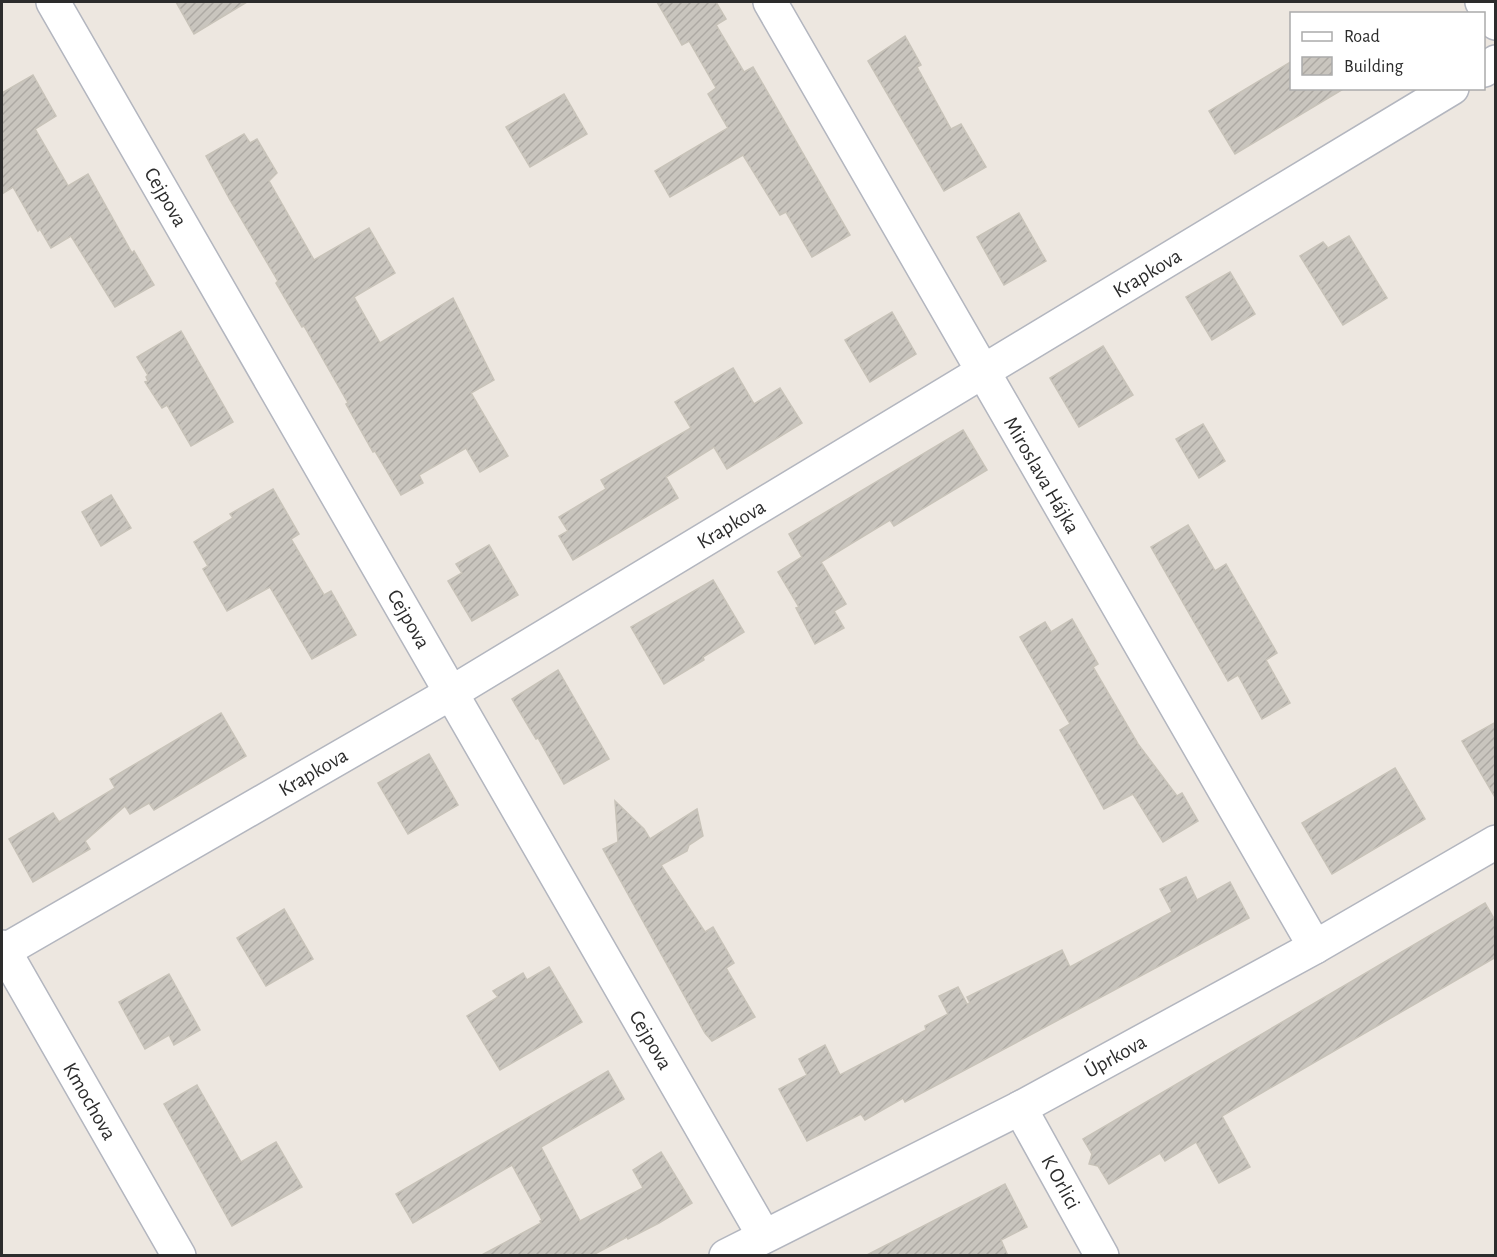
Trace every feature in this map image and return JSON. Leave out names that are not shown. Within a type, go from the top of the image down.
[{"type":"street","name":"Cejpova","points":[[53,2],[764,1236]]},
{"type":"street","name":"Miroslava Hájka","points":[[770,2],[1315,947]]},
{"type":"street","points":[[1482,2],[1496,23]]},
{"type":"street","name":"Krapkova","points":[[3,949],[451,693],[1449,90]]},
{"type":"street","name":"Úprkova","points":[[726,1256],[1020,1108],[1315,947],[1496,842]]},
{"type":"street","name":"Kmochova","points":[[3,949],[179,1256]]},
{"type":"street","name":"K Orlici","points":[[1020,1108],[1102,1256]]},
{"type":"building","points":[[176,2],[247,2],[194,34]]},
{"type":"building","points":[[657,2],[716,2],[726,19],[716,25],[744,72],[753,67],[850,235],[812,257],[786,212],[780,215],[743,155],[670,197],[655,171],[728,128],[708,94],[716,88],[689,41],[682,45]]},
{"type":"building","points":[[905,36],[921,65],[917,67],[951,129],[961,124],[986,167],[944,191],[868,61]]},
{"type":"building","points":[[1290,62],[1290,90],[1342,90],[1235,154],[1209,111]]},
{"type":"building","points":[[33,75],[56,116],[35,129],[68,186],[88,174],[132,253],[134,251],[154,285],[115,307],[71,236],[51,248],[40,229],[38,231],[13,187],[2,194],[2,93]]},
{"type":"building","points":[[564,94],[587,134],[530,167],[506,127]]},
{"type":"building","points":[[244,134],[250,143],[257,139],[277,173],[269,181],[314,260],[369,228],[395,273],[354,297],[380,343],[453,298],[494,380],[471,393],[508,456],[480,472],[466,448],[419,475],[423,483],[401,495],[375,451],[373,452],[346,404],[348,403],[304,326],[302,327],[276,283],[278,281],[206,156]]},
{"type":"building","points":[[1019,213],[1046,261],[1004,285],[977,237]]},
{"type":"building","points":[[1349,236],[1387,298],[1343,325],[1300,256],[1323,242],[1328,248]]},
{"type":"building","points":[[1230,272],[1255,314],[1212,340],[1186,297]]},
{"type":"building","points":[[892,312],[916,354],[870,382],[845,340]]},
{"type":"building","points":[[181,331],[233,422],[191,446],[167,405],[162,408],[145,382],[148,381],[146,377],[148,375],[137,357]]},
{"type":"building","points":[[1103,346],[1133,395],[1079,427],[1050,378]]},
{"type":"building","points":[[733,368],[754,404],[780,388],[802,423],[727,469],[714,447],[666,477],[678,498],[573,560],[559,536],[568,531],[559,517],[606,489],[601,480],[691,428],[675,402]]},
{"type":"building","points":[[1203,424],[1225,461],[1199,478],[1176,439]]},
{"type":"building","points":[[963,430],[987,470],[894,526],[890,520],[821,562],[846,604],[834,611],[844,628],[815,644],[796,608],[799,607],[778,572],[802,557],[789,534]]},
{"type":"building","points":[[273,489],[299,534],[291,539],[324,595],[331,591],[356,635],[312,659],[270,587],[227,611],[203,569],[208,566],[194,542],[233,518],[230,514]]},
{"type":"building","points":[[111,495],[131,528],[101,546],[82,512]]},
{"type":"building","points":[[1188,525],[1215,571],[1226,564],[1277,653],[1266,660],[1290,703],[1262,719],[1238,675],[1228,681],[1151,547]]},
{"type":"building","points":[[489,545],[518,595],[472,621],[448,581],[462,573],[456,564]]},
{"type":"building","points":[[713,580],[744,632],[664,684],[631,627]]},
{"type":"building","points":[[1072,619],[1098,664],[1093,667],[1138,744],[1177,796],[1182,793],[1198,821],[1163,842],[1133,794],[1104,809],[1060,730],[1070,724],[1020,637],[1045,622],[1051,632]]},
{"type":"building","points":[[558,670],[609,759],[564,784],[538,738],[536,739],[512,699]]},
{"type":"building","points":[[221,713],[246,756],[154,810],[149,803],[130,814],[125,806],[85,841],[90,849],[33,882],[9,839],[53,813],[59,822],[115,788],[110,779]]},
{"type":"building","points":[[1496,722],[1496,799],[1462,741]]},
{"type":"building","points":[[429,754],[458,805],[408,834],[378,783]]},
{"type":"building","points":[[1395,768],[1425,819],[1332,874],[1302,823]]},
{"type":"building","points":[[615,801],[644,829],[650,839],[697,809],[703,836],[689,845],[687,851],[661,865],[705,932],[713,927],[734,963],[726,968],[755,1017],[712,1041],[705,1033],[603,849],[618,842]]},
{"type":"building","points":[[1186,877],[1197,900],[1230,882],[1249,918],[905,1102],[903,1098],[865,1120],[861,1114],[807,1141],[779,1089],[807,1075],[799,1059],[825,1045],[840,1075],[926,1030],[925,1026],[948,1014],[939,996],[958,987],[967,1004],[970,1003],[967,997],[1062,950],[1070,967],[1172,912],[1160,889]]},
{"type":"building","points":[[1485,903],[1496,922],[1496,957],[1222,1116],[1250,1167],[1219,1183],[1196,1142],[1165,1161],[1160,1153],[1109,1184],[1098,1166],[1089,1164],[1092,1154],[1083,1139]]},
{"type":"building","points":[[284,909],[313,959],[266,986],[237,938]]},
{"type":"building","points":[[549,967],[582,1022],[500,1070],[467,1016],[498,997],[493,991],[523,973],[527,980]]},
{"type":"building","points":[[169,974],[200,1030],[174,1045],[169,1035],[145,1049],[119,1002]]},
{"type":"building","points":[[608,1071],[624,1099],[541,1147],[580,1221],[643,1188],[633,1170],[661,1152],[692,1203],[659,1223],[591,1256],[480,1256],[541,1223],[542,1220],[512,1165],[413,1223],[396,1194]]},
{"type":"building","points":[[197,1085],[241,1162],[276,1142],[302,1187],[232,1226],[164,1104]]},
{"type":"building","points":[[1005,1184],[1027,1227],[1001,1240],[1008,1256],[865,1256]]}]
